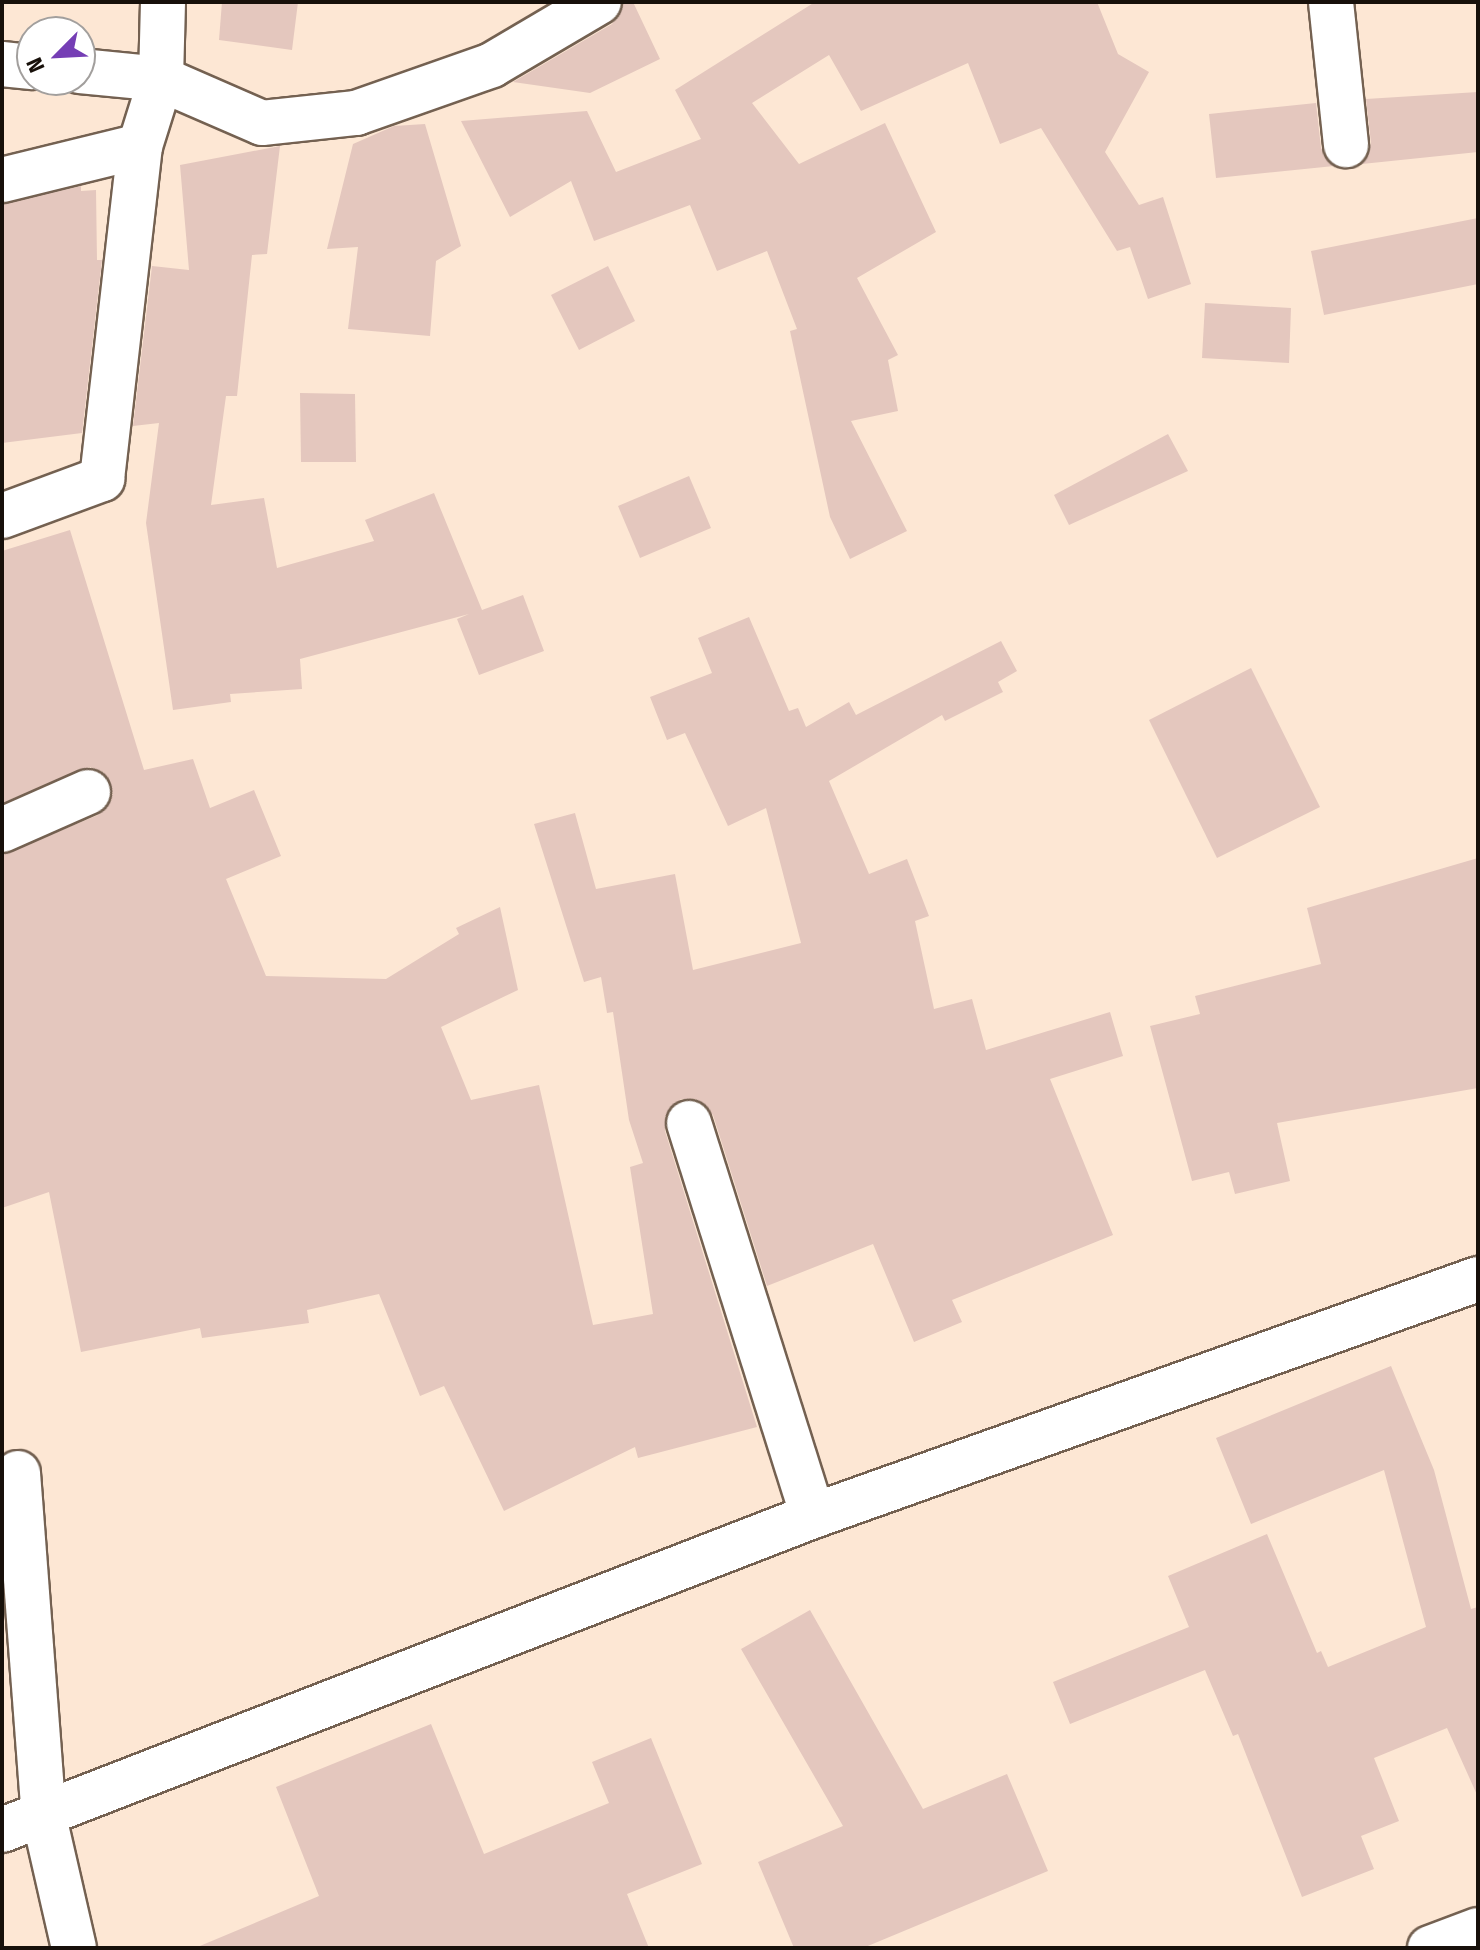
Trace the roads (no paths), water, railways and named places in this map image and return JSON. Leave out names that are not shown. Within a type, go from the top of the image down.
[{"type":"street","points":[[2,516],[102,479],[140,146],[161,79],[163,2]]},
{"type":"street","points":[[96,73],[161,79],[262,123],[356,113],[492,65],[599,2]]},
{"type":"street","points":[[1331,2],[1346,145]]},
{"type":"street","points":[[2,180],[140,146]]},
{"type":"street","points":[[2,830],[88,792]]},
{"type":"street","points":[[689,1123],[813,1516]]},
{"type":"street","points":[[2,1830],[44,1817],[813,1516],[1478,1279]]},
{"type":"street","points":[[18,1473],[44,1817],[74,1948]]},
{"type":"street","points":[[1430,1948],[1478,1930]]}]
